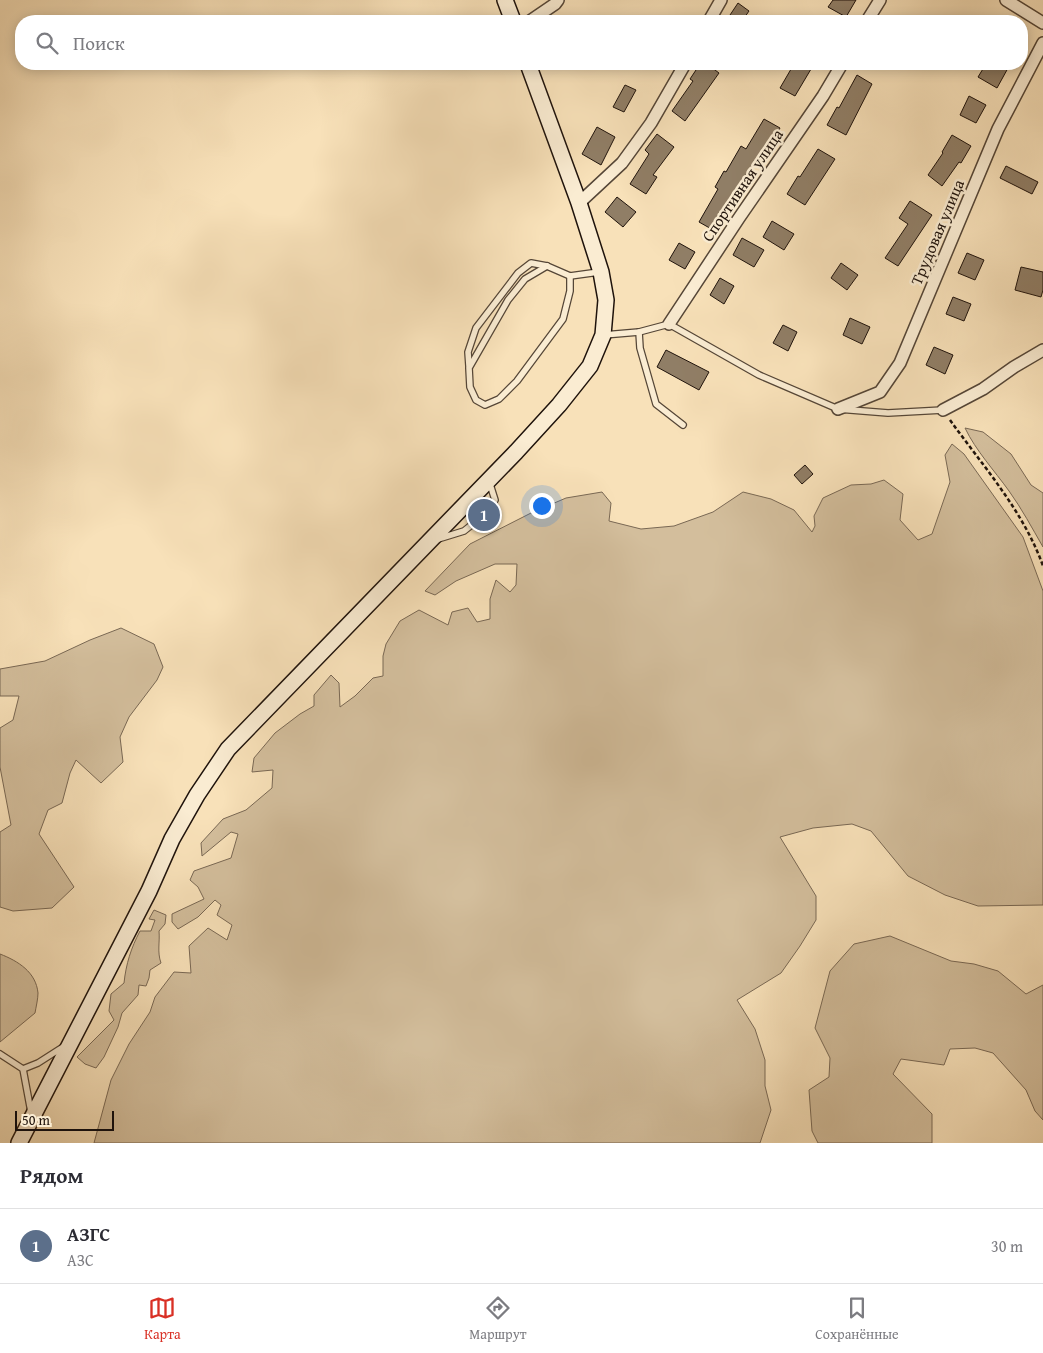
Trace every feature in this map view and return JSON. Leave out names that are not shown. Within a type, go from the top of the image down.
[{"type":"main road","points":[[505,0],[511,15]]},
{"type":"main road","points":[[19,1143],[149,891],[176,832],[197,794],[228,750],[432,540],[559,405],[590,366],[603,335],[606,300],[601,272],[579,203],[530,70]]},
{"type":"street","points":[[539,15],[558,0]]},
{"type":"street","points":[[712,15],[720,0]]},
{"type":"street","points":[[871,15],[880,0]]},
{"type":"street","points":[[1006,0],[1043,22]]},
{"type":"street","name":"Трудовая улица","points":[[838,409],[880,392],[900,363],[998,129],[1043,43]]},
{"type":"street","points":[[579,203],[622,163],[651,124],[682,70]]},
{"type":"street","name":"Спортивная улица","points":[[669,324],[838,70]]},
{"type":"street","points":[[943,410],[983,389],[1014,367],[1043,350]]},
{"type":"lane","points":[[570,276],[570,291],[563,319],[517,381],[499,399],[485,405],[476,400],[470,387],[468,352],[476,328],[518,273],[531,263],[547,266],[570,276],[601,272]]},
{"type":"lane","points":[[469,368],[508,300],[525,279],[547,266]]},
{"type":"lane","points":[[603,335],[639,332],[669,324],[759,375],[838,409],[888,414],[943,410]]},
{"type":"lane","points":[[639,332],[640,348],[656,404],[683,425]]},
{"type":"lane","points":[[432,540],[464,532],[484,515],[495,500],[489,479]]},
{"type":"lane","points":[[23,1069],[50,1056],[74,1038]]},
{"type":"lane","points":[[0,1054],[23,1069],[32,1119]]},
{"type":"path","points":[[943,410],[1008,498],[1037,549],[1043,566]]},
{"type":"shaded area","points":[[965,428],[983,432],[1011,454],[1031,485],[1043,493],[1043,547],[1009,491],[980,453]]},
{"type":"shaded area","points":[[952,444],[964,454],[1023,537],[1043,591],[1043,905],[978,906],[945,895],[908,876],[871,831],[852,824],[813,828],[780,837],[816,896],[816,920],[781,973],[737,1000],[755,1029],[765,1060],[765,1086],[771,1110],[760,1143],[94,1143],[111,1080],[129,1044],[150,1012],[155,997],[174,972],[191,973],[189,946],[208,928],[227,940],[232,925],[217,915],[221,905],[215,900],[198,917],[178,929],[172,922],[172,914],[204,899],[198,887],[190,880],[194,871],[231,858],[238,834],[231,832],[202,856],[201,843],[223,819],[246,810],[272,788],[273,770],[252,772],[254,758],[275,733],[314,706],[314,695],[331,675],[339,683],[340,707],[355,696],[373,678],[383,676],[383,656],[386,644],[400,621],[419,610],[448,625],[452,612],[468,608],[477,622],[490,619],[490,599],[496,580],[510,592],[516,585],[517,564],[495,564],[456,581],[435,595],[425,591],[470,544],[531,513],[566,498],[602,492],[611,503],[609,521],[641,529],[674,526],[713,512],[743,492],[771,499],[794,510],[812,532],[815,526],[814,516],[823,498],[851,485],[871,484],[884,480],[903,494],[900,520],[918,540],[932,534],[950,482],[945,455]]},
{"type":"shaded area","points":[[121,628],[154,644],[163,667],[157,680],[129,717],[120,737],[123,762],[101,783],[76,760],[70,773],[62,803],[48,810],[39,834],[74,887],[52,908],[13,911],[0,907],[0,832],[11,825],[0,767],[0,728],[13,720],[19,696],[0,696],[0,669],[45,661]]},
{"type":"shaded area","points":[[154,910],[166,915],[165,924],[159,931],[161,963],[150,970],[146,986],[139,985],[138,995],[122,1013],[118,1027],[104,1057],[96,1068],[85,1064],[77,1057],[114,1020],[109,1011],[111,994],[124,983],[129,956],[140,931],[151,931],[155,920],[149,919]]},
{"type":"shaded area","points":[[890,936],[951,961],[974,964],[998,971],[1026,994],[1043,985],[1043,1120],[1035,1111],[1026,1090],[993,1053],[975,1048],[950,1049],[944,1065],[901,1059],[893,1074],[932,1114],[932,1143],[818,1143],[812,1131],[809,1090],[829,1077],[830,1058],[815,1028],[830,971],[854,944]]},
{"type":"shaded area","points":[[0,954],[13,960],[30,973],[37,986],[38,993],[35,1013],[0,1042]]},
{"type":"building","points":[[833,0],[856,0],[847,15],[842,15],[828,7]]},
{"type":"building","points":[[738,3],[749,11],[746,15],[730,15]]},
{"type":"building","points":[[696,70],[715,70],[719,73],[685,121],[672,111],[693,81],[690,79]]},
{"type":"building","points":[[790,70],[810,70],[795,96],[780,88]]},
{"type":"building","points":[[982,70],[1007,70],[997,88],[978,77]]},
{"type":"building","points":[[857,75],[872,84],[846,135],[827,125],[837,107],[839,108]]},
{"type":"building","points":[[625,85],[636,90],[624,112],[613,107]]},
{"type":"building","points":[[969,96],[986,105],[976,123],[960,115]]},
{"type":"building","points":[[764,119],[780,128],[770,147],[766,145],[750,172],[748,171],[715,231],[699,222],[718,189],[715,187],[724,171],[726,172],[741,146],[746,149]]},
{"type":"building","points":[[597,127],[615,137],[601,165],[582,154]]},
{"type":"building","points":[[657,134],[674,147],[653,175],[657,177],[646,194],[630,184],[649,154],[645,150]]},
{"type":"building","points":[[952,135],[971,146],[961,163],[959,162],[942,186],[928,175],[943,153]]},
{"type":"building","points":[[818,149],[835,159],[805,205],[787,194]]},
{"type":"building","points":[[1006,166],[1038,182],[1032,194],[1000,178]]},
{"type":"building","points":[[617,197],[636,212],[623,227],[605,212]]},
{"type":"building","points":[[910,201],[932,215],[898,266],[885,258],[908,224],[899,218]]},
{"type":"building","points":[[772,221],[794,234],[784,250],[763,237]]},
{"type":"building","points":[[742,238],[764,250],[754,267],[733,255]]},
{"type":"building","points":[[679,243],[695,252],[685,269],[669,260]]},
{"type":"building","points":[[967,253],[984,260],[975,280],[958,273]]},
{"type":"building","points":[[841,263],[858,275],[847,290],[831,278]]},
{"type":"building","points":[[1021,267],[1043,272],[1041,297],[1015,290]]},
{"type":"building","points":[[720,278],[734,286],[724,304],[710,295]]},
{"type":"building","points":[[953,297],[971,304],[964,321],[946,314]]},
{"type":"building","points":[[850,318],[870,327],[862,344],[843,335]]},
{"type":"building","points":[[783,325],[797,332],[788,351],[773,343]]},
{"type":"building","points":[[934,347],[953,355],[945,374],[926,365]]},
{"type":"building","points":[[666,350],[709,372],[699,390],[657,367]]},
{"type":"building","points":[[805,465],[813,474],[802,484],[794,475]]},
{"type":"place","name":"АЗГС","points":[[484,515]]}]
